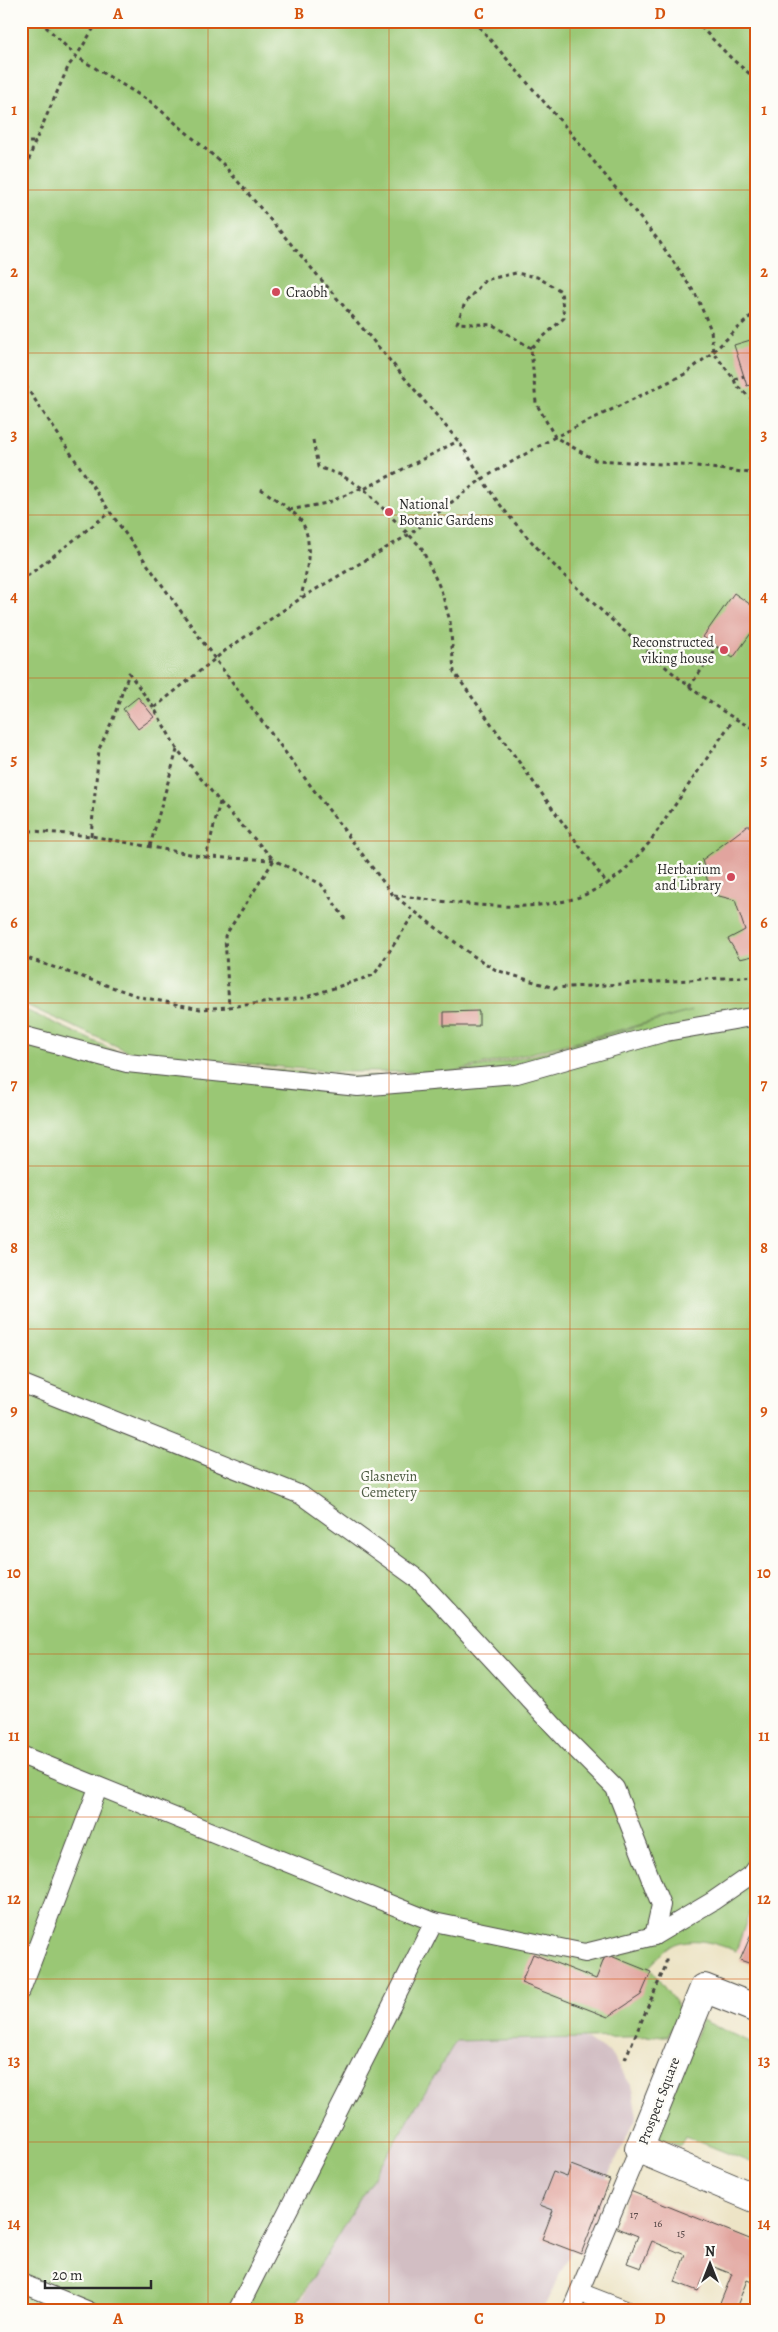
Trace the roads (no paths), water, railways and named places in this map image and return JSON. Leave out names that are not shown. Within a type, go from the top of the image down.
[{"type":"street","name":"Prospect Square","points":[[757,2009],[704,1988],[639,2149],[757,2199]]},
{"type":"lane","points":[[21,1035],[127,1063],[358,1087],[517,1074],[666,1032],[757,1016]]},
{"type":"lane","points":[[21,1383],[301,1495],[418,1580],[568,1742],[615,1788],[661,1906],[654,1936]]},
{"type":"lane","points":[[21,1755],[98,1788],[434,1922],[585,1953],[654,1936],[713,1901],[752,1874],[757,1867]]},
{"type":"lane","points":[[21,1990],[98,1788]]},
{"type":"lane","points":[[237,2311],[434,1922]]},
{"type":"lane","points":[[571,2311],[639,2149]]},
{"type":"lane","points":[[21,2283],[89,2311]]},
{"type":"lane","points":[[579,2292],[592,2311]]},
{"type":"lane","points":[[579,2292],[628,2311]]},
{"type":"place","name":"Craobh","points":[[276,292]]},
{"type":"place","name":"National Botanic Gardens","points":[[389,512]]},
{"type":"place","name":"Reconstructed viking house","points":[[724,650]]},
{"type":"place","name":"Herbarium and Library","points":[[731,877]]},
{"type":"park label","name":"Glasnevin Cemetery","points":[[389,1484]]}]
